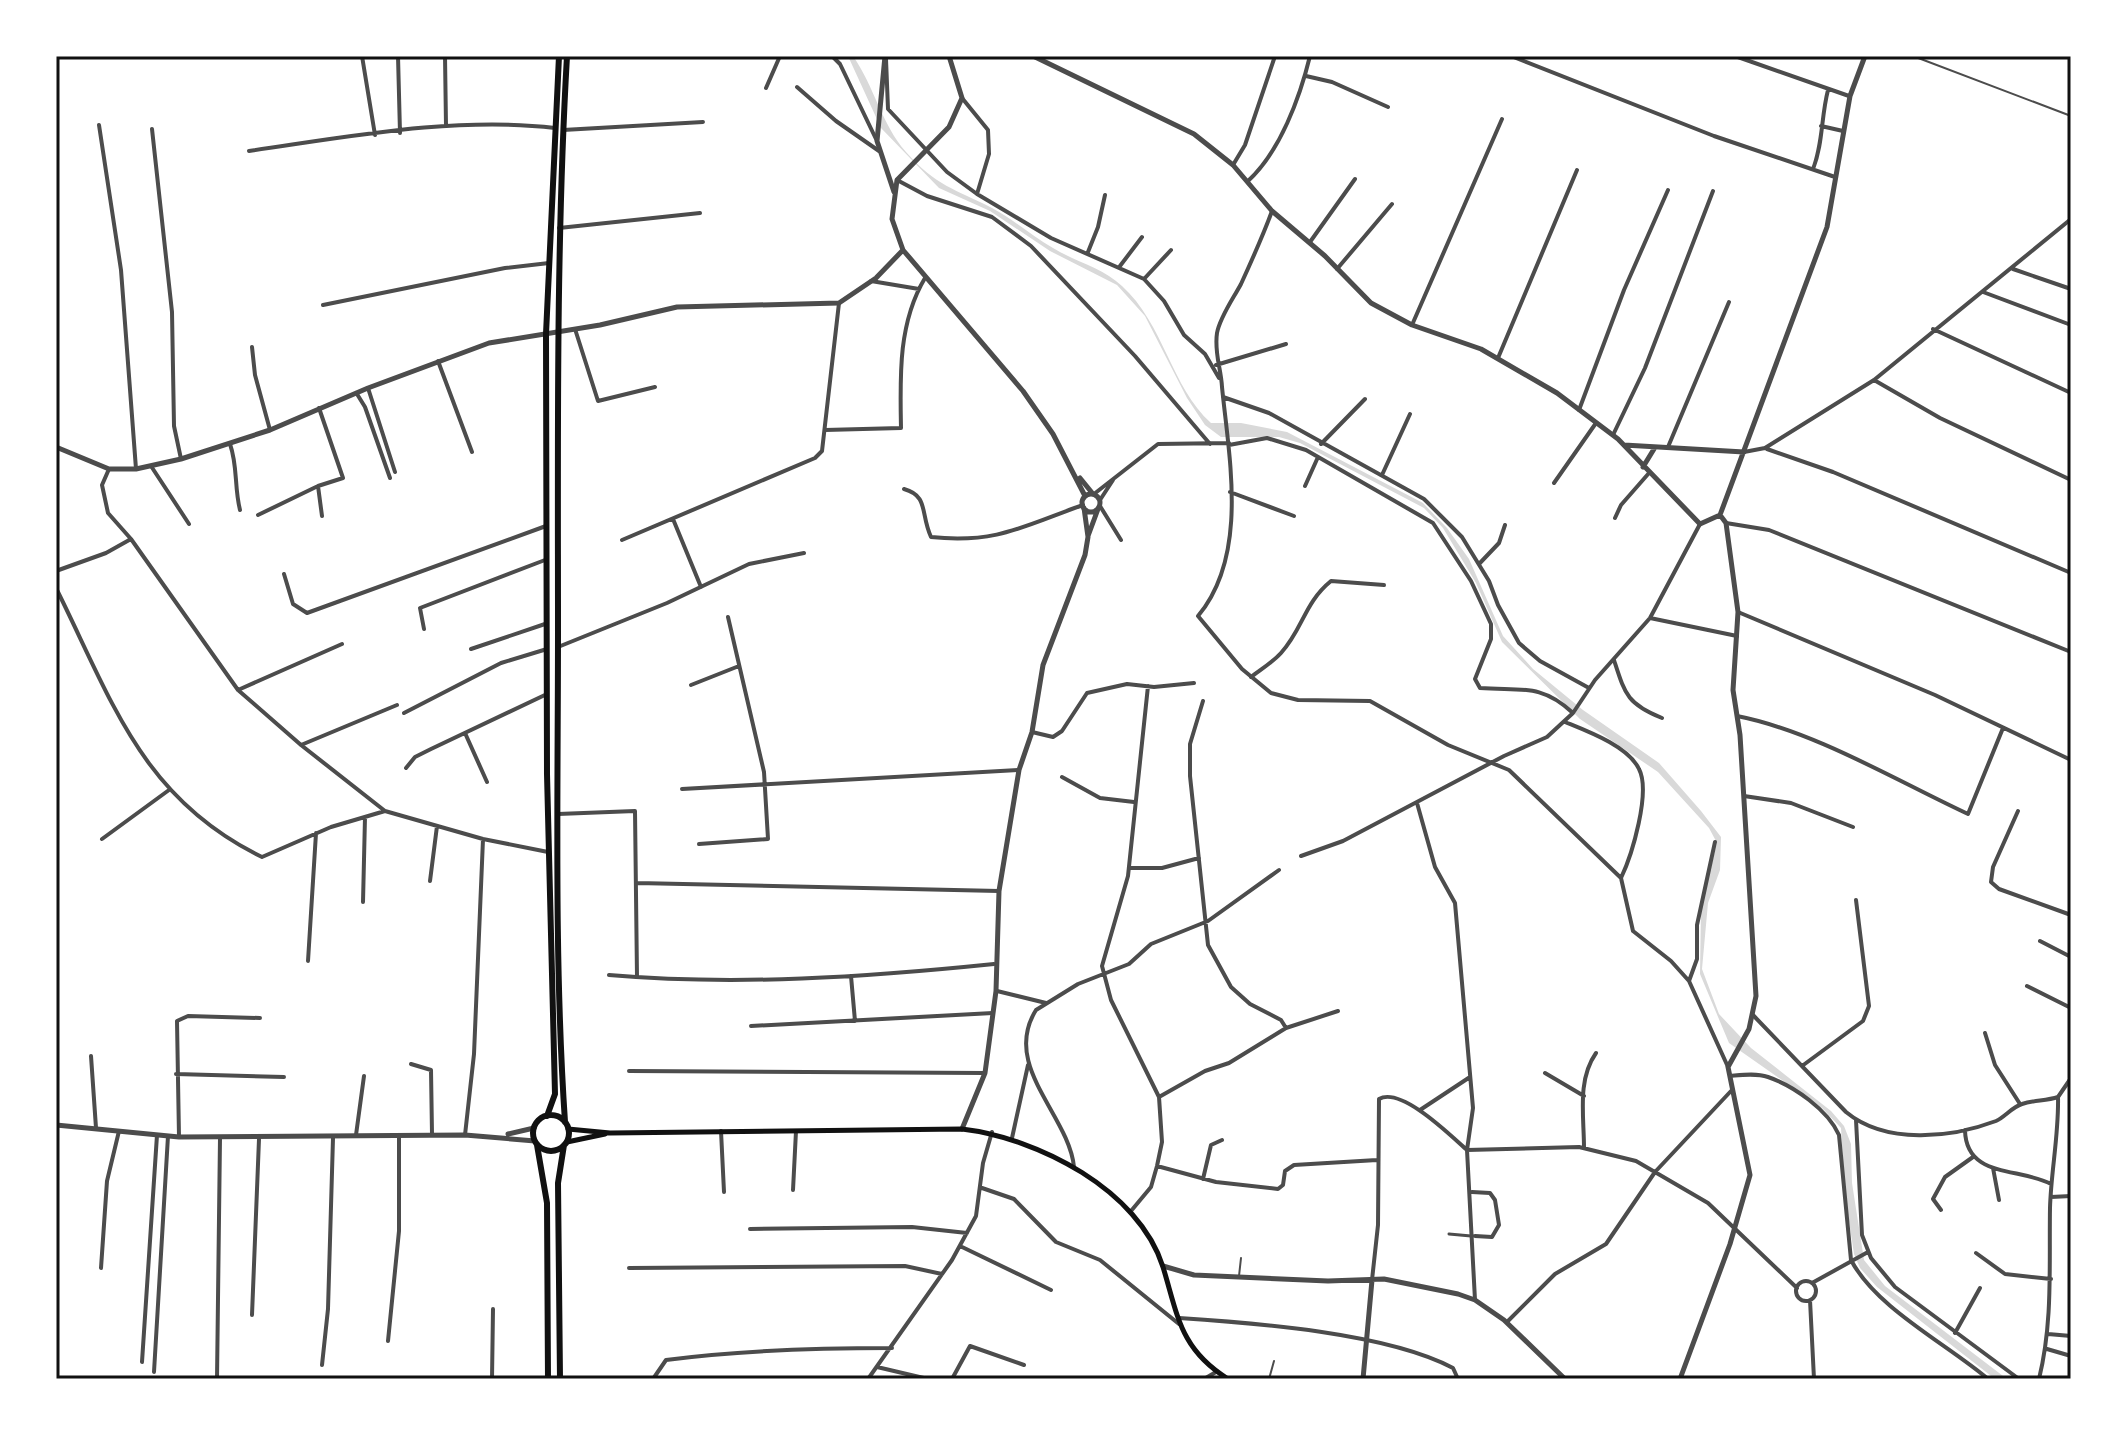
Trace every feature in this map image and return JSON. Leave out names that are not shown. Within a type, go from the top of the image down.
[{"type":"main road","points":[[559,56],[558,814],[561,1062],[567,1125],[558,1183],[560,1379]]},
{"type":"main road","points":[[548,1379],[547,1203],[534,1128],[547,1116],[555,1094],[547,694],[546,334],[559,129],[567,56]]},
{"type":"main road","points":[[547,1116],[567,1125],[610,1133]]},
{"type":"main road","points":[[536,1143],[551,1151],[565,1144],[610,1133],[721,1129],[962,1129],[1012,1138],[1075,1170],[1131,1211],[1163,1266],[1178,1321],[1196,1353],[1228,1379]]},
{"type":"street","points":[[362,56],[375,135]]},
{"type":"street","points":[[398,56],[400,133]]},
{"type":"street","points":[[445,56],[446,126]]},
{"type":"street","points":[[766,88],[780,56]]},
{"type":"street","points":[[832,56],[840,64],[877,141],[896,196]]},
{"type":"street","points":[[877,141],[880,82],[885,56]]},
{"type":"street","points":[[885,56],[888,109],[947,172],[977,194],[1051,238],[1144,279],[1164,301],[1184,335],[1205,354],[1222,383]]},
{"type":"street","points":[[949,56],[962,98],[988,130],[989,154],[977,194]]},
{"type":"street","points":[[1034,56],[1194,134],[1233,165],[1272,211],[1310,242],[1371,303],[1412,325],[1465,342],[1498,358],[1579,410],[1623,444],[1700,524]]},
{"type":"street","points":[[1233,165],[1245,145],[1275,56]]},
{"type":"street","points":[[1248,181],[1258,172],[1283,128],[1306,76],[1310,56]]},
{"type":"street","points":[[1511,56],[1714,136],[1837,178]]},
{"type":"street","points":[[1735,56],[1850,96]]},
{"type":"street","points":[[1301,856],[1343,841],[1494,762],[1537,743],[1565,722],[1589,688],[1650,618],[1700,524],[1720,515],[1827,227],[1850,96],[1865,56]]},
{"type":"street","points":[[1306,76],[1332,82],[1388,107]]},
{"type":"street","points":[[797,87],[836,121],[879,151]]},
{"type":"street","points":[[1813,169],[1821,151],[1820,126],[1828,90]]},
{"type":"street","points":[[962,98],[949,127],[897,180],[892,219],[903,250],[1023,391],[1079,478],[1094,494],[1121,540]]},
{"type":"street","points":[[1412,325],[1502,119]]},
{"type":"street","points":[[249,151],[446,126],[509,122],[559,129],[703,122]]},
{"type":"street","points":[[99,125],[121,270],[136,469]]},
{"type":"street","points":[[1820,126],[1845,132]]},
{"type":"street","points":[[152,129],[172,312],[174,426],[181,459]]},
{"type":"street","points":[[1498,358],[1577,170]]},
{"type":"street","points":[[1310,242],[1355,179]]},
{"type":"street","points":[[897,180],[927,196],[992,217],[1031,246],[1135,356],[1210,444]]},
{"type":"street","points":[[1579,410],[1624,290],[1668,190]]},
{"type":"street","points":[[1613,435],[1645,368],[1713,191]]},
{"type":"street","points":[[1088,252],[1105,195]]},
{"type":"street","points":[[1337,269],[1392,204]]},
{"type":"street","points":[[1272,211],[1218,330],[1216,365],[1222,383],[1223,413],[1229,442],[1230,542],[1217,584],[1198,616],[1250,677],[1279,697],[1370,701],[1448,745],[1494,762],[1535,792],[1621,878]]},
{"type":"street","points":[[558,228],[700,213]]},
{"type":"street","points":[[1623,444],[1654,449],[1744,452],[1765,448],[1874,380],[2071,219]]},
{"type":"street","points":[[1120,266],[1142,237]]},
{"type":"street","points":[[56,447],[109,469],[136,469],[181,459],[270,430],[368,388],[489,343],[575,329],[677,307],[839,303],[871,281],[903,250]]},
{"type":"street","points":[[1144,279],[1171,250]]},
{"type":"street","points":[[323,305],[505,268],[549,263]]},
{"type":"street","points":[[2013,269],[2071,289]]},
{"type":"street","points":[[825,430],[901,428],[900,379],[905,332],[912,300],[925,278]]},
{"type":"street","points":[[871,281],[919,289]]},
{"type":"street","points":[[1983,292],[2071,325]]},
{"type":"street","points":[[1667,449],[1729,302]]},
{"type":"street","points":[[622,540],[815,458],[822,451],[839,303]]},
{"type":"street","points":[[575,329],[598,401],[655,387]]},
{"type":"street","points":[[1933,329],[2071,393]]},
{"type":"street","points":[[1216,365],[1286,344]]},
{"type":"street","points":[[252,347],[255,375],[270,430]]},
{"type":"street","points":[[438,361],[472,452]]},
{"type":"street","points":[[1874,380],[1940,418],[2071,480]]},
{"type":"street","points":[[368,388],[395,472]]},
{"type":"street","points":[[357,394],[365,407],[390,478]]},
{"type":"street","points":[[1223,397],[1269,413],[1424,499],[1445,517],[1479,564],[1519,643],[1540,661],[1589,688]]},
{"type":"street","points":[[1321,444],[1365,399]]},
{"type":"street","points":[[258,515],[318,486],[343,478],[319,408]]},
{"type":"street","points":[[1382,475],[1410,414]]},
{"type":"street","points":[[1554,483],[1596,422]]},
{"type":"street","points":[[1085,496],[1094,494],[1158,444],[1210,444],[1267,438],[1306,450],[1433,523],[1471,581],[1491,624],[1491,639],[1475,679],[1480,688],[1534,689],[1553,695],[1573,713]]},
{"type":"street","points":[[230,444],[237,477],[233,485],[240,510]]},
{"type":"street","points":[[1765,448],[1833,472],[2071,573]]},
{"type":"street","points":[[1643,467],[1643,460],[1654,449]]},
{"type":"street","points":[[1305,486],[1318,457]]},
{"type":"street","points":[[150,464],[189,524]]},
{"type":"street","points":[[109,469],[102,485],[103,502],[238,690],[301,745],[385,811],[483,839],[550,852]]},
{"type":"street","points":[[1615,518],[1621,505],[1649,473]]},
{"type":"street","points":[[1079,478],[1085,496],[1083,506],[1088,537]]},
{"type":"street","points":[[962,1129],[985,1073],[996,991],[994,964],[999,891],[1019,770],[1032,732],[1043,665],[1083,560],[1099,505],[1113,480]]},
{"type":"street","points":[[318,486],[322,516]]},
{"type":"street","points":[[904,489],[917,493],[923,501],[922,517],[931,537],[968,541],[1017,531],[1083,506]]},
{"type":"street","points":[[1230,492],[1294,516]]},
{"type":"street","points":[[1083,506],[1091,512],[1099,505]]},
{"type":"street","points":[[1720,515],[1726,523],[1738,612],[1735,715],[1740,735],[1756,977],[1749,1029],[1728,1067]]},
{"type":"street","points":[[673,518],[701,587]]},
{"type":"street","points":[[1726,523],[1769,530],[2071,652]]},
{"type":"street","points":[[284,574],[293,604],[307,613],[548,525]]},
{"type":"street","points":[[1479,564],[1499,543],[1505,525]]},
{"type":"street","points":[[56,571],[106,553],[131,539]]},
{"type":"street","points":[[558,647],[749,564],[804,553]]},
{"type":"street","points":[[424,629],[420,608],[548,559]]},
{"type":"street","points":[[1250,677],[1280,654],[1299,627],[1312,596],[1331,581],[1384,585]]},
{"type":"street","points":[[56,588],[115,714],[140,754],[169,790],[230,842],[262,857],[316,833],[385,811]]},
{"type":"street","points":[[1738,612],[2071,760]]},
{"type":"street","points":[[699,844],[768,839],[765,784],[728,617]]},
{"type":"street","points":[[1650,618],[1737,636]]},
{"type":"street","points":[[471,649],[548,624]]},
{"type":"street","points":[[238,690],[342,644]]},
{"type":"street","points":[[404,713],[501,663],[547,649]]},
{"type":"street","points":[[1614,660],[1627,697],[1642,710],[1662,718]]},
{"type":"street","points":[[691,685],[739,666]]},
{"type":"street","points":[[1032,732],[1053,737],[1062,731],[1087,693],[1127,684],[1194,683]]},
{"type":"street","points":[[1131,1211],[1151,1187],[1157,1166],[1162,1142],[1159,1097],[1138,1060],[1103,973],[1129,868],[1148,686]]},
{"type":"street","points":[[406,768],[415,757],[547,694]]},
{"type":"street","points":[[1203,701],[1190,744],[1208,945],[1231,987],[1250,1004],[1281,1020],[1286,1028]]},
{"type":"street","points":[[301,745],[397,705]]},
{"type":"street","points":[[1735,715],[1756,720],[1863,762],[1968,814],[2003,728]]},
{"type":"street","points":[[1565,722],[1614,747],[1640,770],[1640,813],[1621,878],[1633,931],[1671,961],[1689,981],[1728,1067],[1750,1175],[1734,1230],[1680,1379]]},
{"type":"street","points":[[465,732],[487,782]]},
{"type":"street","points":[[682,789],[1019,770]]},
{"type":"street","points":[[1062,777],[1100,798],[1134,802]]},
{"type":"street","points":[[102,839],[169,790]]},
{"type":"street","points":[[1744,796],[1791,803],[1853,827]]},
{"type":"street","points":[[1417,803],[1424,839],[1455,903],[1473,1108],[1467,1150],[1475,1236],[1475,1300]]},
{"type":"street","points":[[558,814],[635,811],[637,977]]},
{"type":"street","points":[[2018,811],[1993,867],[1991,882],[1999,889],[2069,914],[2071,905]]},
{"type":"street","points":[[363,902],[365,817]]},
{"type":"street","points":[[430,881],[437,826]]},
{"type":"street","points":[[308,961],[316,833]]},
{"type":"street","points":[[465,1135],[474,1054],[483,839]]},
{"type":"street","points":[[1689,981],[1697,959],[1697,925],[1715,842]]},
{"type":"street","points":[[1129,868],[1162,868],[1199,858]]},
{"type":"street","points":[[1012,1138],[1028,1062],[1027,1040],[1033,1014],[1103,973],[1129,964],[1151,944],[1208,921],[1279,870]]},
{"type":"street","points":[[637,883],[999,891]]},
{"type":"street","points":[[1802,1066],[1863,1021],[1869,1006],[1856,900]]},
{"type":"street","points":[[2040,941],[2071,957]]},
{"type":"street","points":[[609,975],[703,980],[851,975],[994,964]]},
{"type":"street","points":[[851,975],[855,1021]]},
{"type":"street","points":[[2027,986],[2071,1008]]},
{"type":"street","points":[[996,991],[1049,1003]]},
{"type":"street","points":[[1159,1097],[1205,1071],[1229,1063],[1286,1028],[1314,1022],[1338,1011]]},
{"type":"street","points":[[751,1026],[993,1013]]},
{"type":"street","points":[[1753,1015],[1856,1120],[1889,1130],[1949,1136],[2000,1119],[2020,1104],[2058,1097]]},
{"type":"street","points":[[179,1137],[176,1074],[179,1049],[175,1027],[181,1018],[260,1018]]},
{"type":"street","points":[[1985,1033],[1995,1065],[2020,1104]]},
{"type":"street","points":[[1584,1148],[1584,1096],[1588,1066],[1596,1053]]},
{"type":"street","points":[[91,1056],[96,1128]]},
{"type":"street","points":[[1028,1062],[1053,1119],[1073,1150],[1075,1170]]},
{"type":"street","points":[[411,1064],[431,1070],[432,1137]]},
{"type":"street","points":[[629,1071],[985,1073]]},
{"type":"street","points":[[1545,1073],[1584,1096]]},
{"type":"street","points":[[176,1074],[284,1077]]},
{"type":"street","points":[[356,1137],[364,1076]]},
{"type":"street","points":[[1730,1076],[1767,1077],[1798,1093],[1834,1124],[1841,1151],[1851,1260],[1858,1274],[1892,1306],[1988,1379]]},
{"type":"street","points":[[1420,1110],[1470,1077]]},
{"type":"street","points":[[2039,1379],[2047,1349],[2051,1184],[2058,1097],[2071,1078]]},
{"type":"street","points":[[1507,1322],[1555,1274],[1606,1244],[1655,1172],[1731,1091]]},
{"type":"street","points":[[1363,1379],[1378,1225],[1379,1099],[1392,1097],[1420,1110],[1467,1150],[1584,1148],[1636,1161],[1708,1203],[1797,1288],[1799,1297],[1810,1300]]},
{"type":"street","points":[[1856,1120],[1858,1200],[1862,1235],[1868,1252],[1895,1287],[2019,1379]]},
{"type":"street","points":[[56,1125],[179,1137],[259,1139],[465,1135],[503,1136],[536,1143]]},
{"type":"street","points":[[503,1136],[534,1128]]},
{"type":"street","points":[[721,1129],[724,1192]]},
{"type":"street","points":[[793,1190],[796,1129]]},
{"type":"street","points":[[1965,1130],[1965,1142],[1978,1163],[2022,1172],[2051,1184]]},
{"type":"street","points":[[101,1268],[107,1181],[119,1131]]},
{"type":"street","points":[[868,1379],[942,1274],[976,1216],[983,1163],[992,1132]]},
{"type":"street","points":[[142,1362],[157,1135]]},
{"type":"street","points":[[154,1372],[168,1136]]},
{"type":"street","points":[[217,1379],[220,1137]]},
{"type":"street","points":[[388,1341],[399,1231],[399,1137]]},
{"type":"street","points":[[322,1365],[328,1309],[333,1138]]},
{"type":"street","points":[[252,1315],[259,1139]]},
{"type":"street","points":[[1203,1179],[1211,1145],[1222,1140]]},
{"type":"street","points":[[1941,1210],[1933,1199],[1945,1177],[1973,1157]]},
{"type":"street","points":[[1157,1166],[1203,1179],[1278,1189],[1283,1185],[1285,1171],[1294,1165],[1377,1160]]},
{"type":"street","points":[[1993,1168],[1999,1200]]},
{"type":"street","points":[[982,1188],[1014,1199],[1056,1242],[1100,1260],[1178,1321],[1368,1340],[1426,1354],[1453,1368],[1458,1379]]},
{"type":"street","points":[[1449,1234],[1492,1237],[1499,1225],[1495,1200],[1490,1193],[1472,1192]]},
{"type":"street","points":[[2051,1197],[2071,1196]]},
{"type":"street","points":[[750,1229],[912,1227],[967,1233]]},
{"type":"street","points":[[960,1246],[1051,1290]]},
{"type":"street","points":[[1797,1288],[1804,1281],[1812,1283],[1868,1252]]},
{"type":"street","points":[[1976,1253],[2005,1274],[2051,1279]]},
{"type":"street","points":[[629,1268],[905,1266],[942,1274]]},
{"type":"street","points":[[1163,1266],[1194,1275],[1239,1278],[1399,1280],[1475,1300],[1507,1322],[1565,1379]]},
{"type":"street","points":[[1812,1283],[1816,1292],[1810,1300],[1814,1379]]},
{"type":"street","points":[[1955,1333],[1980,1288]]},
{"type":"street","points":[[492,1379],[493,1309]]},
{"type":"street","points":[[2048,1334],[2071,1336]]},
{"type":"street","points":[[952,1379],[970,1346],[1024,1365]]},
{"type":"street","points":[[653,1379],[666,1360],[695,1356],[776,1350],[892,1348]]},
{"type":"street","points":[[2047,1349],[2071,1356]]},
{"type":"street","points":[[877,1367],[928,1379]]},
{"type":"street","points":[[1204,1379],[1216,1372]]},
{"type":"lane","points":[[1913,56],[2071,116]]},
{"type":"lane","points":[[1239,1278],[1241,1258]]},
{"type":"lane","points":[[1269,1379],[1274,1361]]},
{"type":"shaded area","points":[[848,56],[853,56],[898,141],[927,172],[946,186],[1000,212],[1053,248],[1106,274],[1122,286],[1148,318],[1186,392],[1211,423],[1241,423],[1287,432],[1423,503],[1447,528],[1469,559],[1503,636],[1533,669],[1583,710],[1659,763],[1721,837],[1720,870],[1708,903],[1702,969],[1719,1014],[1751,1048],[1831,1111],[1844,1126],[1851,1144],[1852,1183],[1864,1260],[1885,1286],[2007,1379],[1995,1379],[1877,1287],[1860,1268],[1854,1254],[1845,1195],[1841,1128],[1822,1108],[1729,1043],[1700,974],[1701,907],[1717,843],[1709,828],[1658,772],[1580,719],[1502,642],[1476,583],[1443,528],[1424,508],[1300,443],[1279,437],[1221,437],[1205,425],[1187,398],[1145,316],[1117,285],[1050,251],[990,211],[939,188],[881,128]]}]
